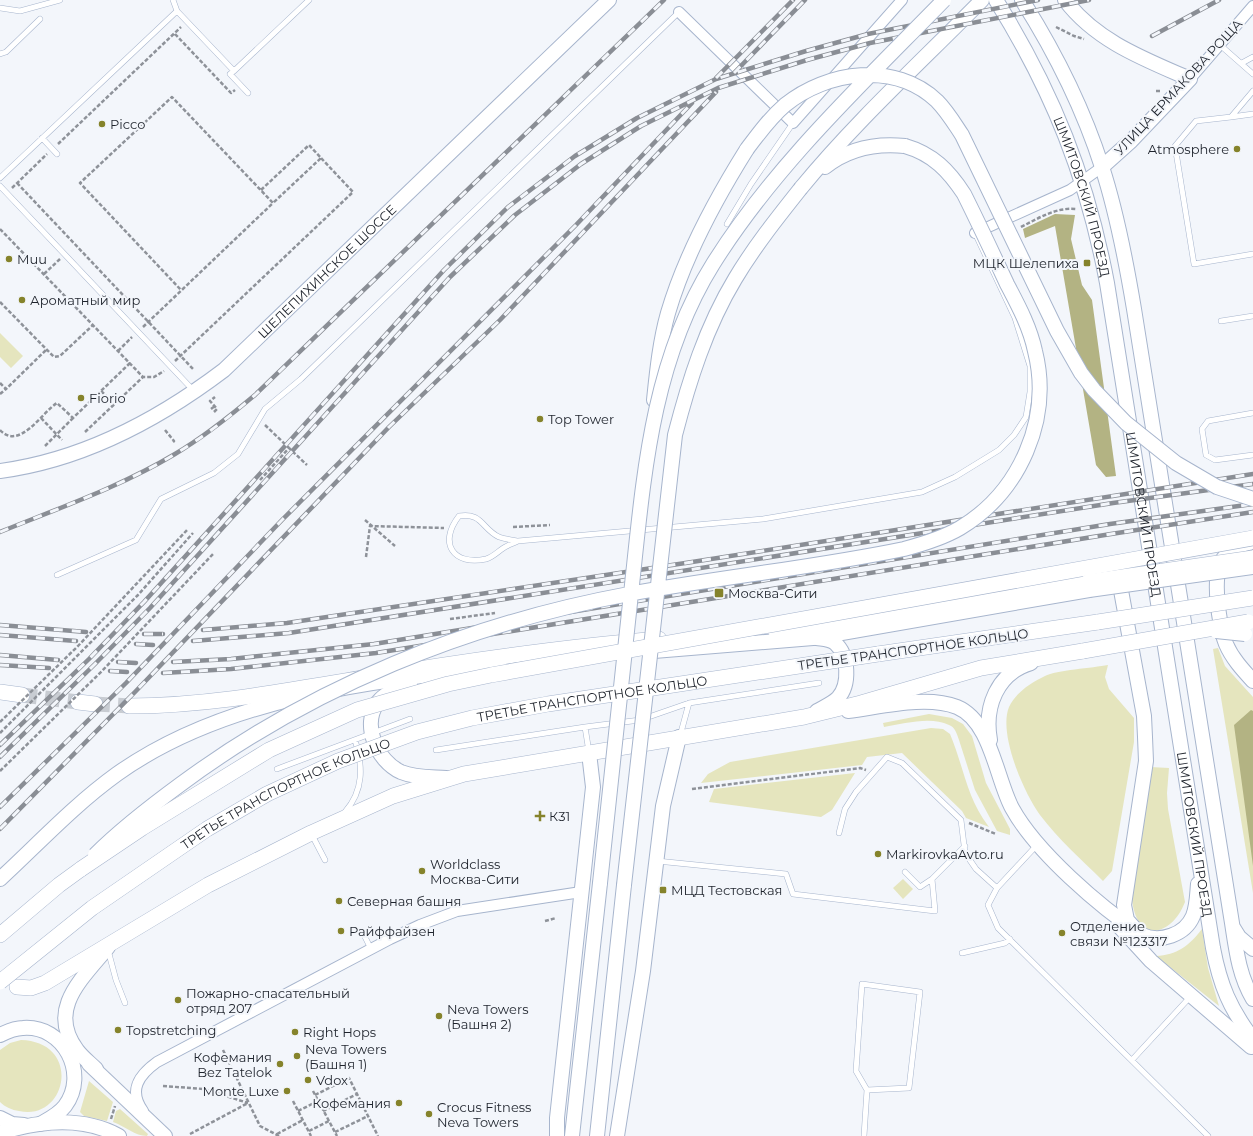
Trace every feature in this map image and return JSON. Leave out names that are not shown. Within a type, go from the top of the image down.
[{"type":"main road","name":"ШЕЛЕПИХИНСКОЕ ШОССЕ","points":[[0,471],[59,458],[107,441],[149,420],[195,392],[224,370],[609,0]]},
{"type":"main road","points":[[650,437],[666,368],[677,337],[692,303],[712,265],[757,202],[793,158],[944,0]]},
{"type":"main road","points":[[597,1129],[675,435],[686,393],[716,315],[735,279],[800,188],[843,140],[982,0]]},
{"type":"main road","name":"ШМИТОВСКИЙ ПРОЕЗД","points":[[996,0],[1044,85],[1071,148],[1092,210],[1107,283],[1213,948],[1223,989],[1235,1013],[1253,1039]]},
{"type":"main road","name":"ШМИТОВСКИЙ ПРОЕЗД","points":[[1022,0],[1071,89],[1102,167],[1118,226],[1129,279],[1232,923],[1243,976],[1253,999]]},
{"type":"main road","points":[[1065,0],[1077,16],[1112,42],[1140,57],[1190,78]]},
{"type":"main road","points":[[572,1136],[657,368],[668,314],[676,288],[695,243],[729,177],[747,148],[767,122],[786,104],[825,83],[844,77],[867,74],[887,76],[908,82],[937,100],[950,115],[962,135],[1057,331],[1081,373],[1109,406],[1176,463],[1216,487],[1253,499]]},
{"type":"main road","name":"УЛИЦА ЕРМАКОВА РОЩА","points":[[1102,167],[1131,141],[1190,78]]},
{"type":"main road","points":[[81,869],[108,842],[161,799],[241,742],[300,708],[404,659],[442,644],[534,615],[584,603],[629,594],[904,549],[931,541],[954,531],[973,520],[986,508],[1012,481],[1024,459],[1033,437],[1038,414],[1039,371],[1036,351],[1023,316],[964,194],[945,168],[934,159],[911,148],[886,145],[850,152],[826,165],[800,188]]},
{"type":"main road","points":[[0,935],[59,885],[142,828],[269,750],[357,710],[427,690],[484,676],[1253,538]]},
{"type":"main road","points":[[1253,542],[1237,547],[1225,556],[1220,564],[1217,582],[1220,624],[1225,642],[1234,659],[1253,681]]},
{"type":"main road","points":[[0,879],[94,791],[135,762],[166,745],[241,713],[338,690],[441,669],[504,667],[619,654],[813,638],[1088,586],[1253,558]]},
{"type":"main road","points":[[679,638],[1058,570],[1091,566],[1105,567],[1113,571],[1120,585],[1145,727],[1146,761],[1124,905],[1127,920],[1137,931]]},
{"type":"main road","points":[[129,706],[216,700],[441,669],[620,642],[812,626],[1088,586],[1253,567]]},
{"type":"main road","name":"ТРЕТЬЕ ТРАНСПОРТНОЕ КОЛЬЦО","points":[[0,982],[92,908],[214,825],[267,794],[338,761],[417,732],[472,718],[548,704],[1253,598]]},
{"type":"main road","points":[[804,717],[861,703],[986,666],[1206,630],[1250,628]]},
{"type":"main road","points":[[804,717],[828,706],[839,697],[844,687],[846,676],[846,664],[835,644],[826,639],[813,638]]},
{"type":"main road","points":[[996,768],[989,736],[988,722],[993,699],[1003,680],[1018,668],[1028,664],[1083,651]]},
{"type":"main road","points":[[441,669],[389,692],[372,712],[372,734],[380,754],[389,764],[400,772],[417,777],[446,778]]},
{"type":"main road","points":[[0,692],[22,695]]},
{"type":"main road","points":[[78,702],[95,704]]},
{"type":"main road","points":[[17,987],[32,988],[45,984],[208,885],[337,820],[393,796],[446,778],[679,737],[804,717],[917,702],[947,704],[966,712],[979,725],[1012,807],[1027,832],[1095,899],[1139,949],[1253,1048]]},
{"type":"main road","points":[[617,1136],[632,1055],[663,806],[679,737]]},
{"type":"main road","points":[[557,1136],[557,1118],[593,787],[589,753]]},
{"type":"main road","points":[[1095,899],[1146,937],[1158,938],[1172,935],[1184,928],[1192,917],[1195,908],[1200,868]]},
{"type":"main road","points":[[1232,923],[1239,938],[1253,949]]},
{"type":"main road","points":[[108,947],[73,990],[67,1002],[64,1015],[67,1031],[76,1050],[165,1136]]},
{"type":"main road","points":[[0,1035],[11,1030],[24,1028],[37,1029],[49,1033],[96,1069]]},
{"type":"main road","points":[[0,1118],[12,1124],[27,1128],[54,1117],[65,1106],[72,1093],[75,1078],[73,1062],[63,1045]]},
{"type":"main road","points":[[0,1134],[27,1128],[77,1123],[108,1130],[119,1136]]},
{"type":"street","points":[[679,12],[793,124],[902,0]]},
{"type":"street","name":"УЛИЦА ЕРМАКОВА РОЩА","points":[[1190,78],[1253,6]]},
{"type":"street","name":"УЛИЦА ЕРМАКОВА РОЩА","points":[[975,233],[1070,190],[1102,167]]},
{"type":"street","points":[[150,1121],[139,1106],[136,1090],[138,1080],[145,1071],[157,1062],[251,1012],[371,949],[420,925],[457,911],[581,892]]},
{"type":"lane","points":[[0,8],[20,10],[60,0]]},
{"type":"lane","points":[[173,0],[177,11],[234,71]]},
{"type":"lane","points":[[248,93],[230,74],[309,0]]},
{"type":"lane","points":[[0,178],[177,11]]},
{"type":"lane","points":[[57,575],[136,540],[161,499],[214,473],[238,454],[265,409],[307,373],[679,12]]},
{"type":"lane","points":[[0,54],[6,52],[40,19]]},
{"type":"lane","points":[[1220,45],[1253,74]]},
{"type":"lane","points":[[1242,63],[1253,57]]},
{"type":"lane","points":[[1231,117],[1253,91]]},
{"type":"lane","points":[[1253,114],[1196,121],[1175,146],[1194,264],[1253,254]]},
{"type":"lane","points":[[727,224],[751,184],[793,124]]},
{"type":"lane","points":[[42,138],[57,154]]},
{"type":"lane","points":[[0,186],[195,392]]},
{"type":"lane","points":[[518,541],[506,546],[487,559],[473,560],[461,558],[452,551],[448,541],[451,528],[459,516],[468,514],[478,519],[499,537],[518,541],[763,519],[922,492],[955,477],[999,450],[1014,435],[1026,417],[1030,392],[1030,366],[1015,318],[975,233]]},
{"type":"lane","points":[[1221,321],[1253,316]]},
{"type":"lane","points":[[1253,413],[1208,421],[1202,430],[1206,455],[1215,460],[1253,455]]},
{"type":"lane","points":[[0,476],[17,468]]},
{"type":"lane","points":[[436,750],[640,720],[689,703],[819,683]]},
{"type":"lane","points":[[679,737],[689,703]]},
{"type":"lane","points":[[277,768],[410,719]]},
{"type":"lane","points":[[585,727],[589,753]]},
{"type":"lane","points":[[337,820],[350,805],[360,786],[362,778],[360,756],[355,740]]},
{"type":"lane","points":[[839,833],[845,809],[856,792],[887,757],[902,763],[961,820],[965,852],[976,869],[997,888]]},
{"type":"lane","points":[[311,833],[325,860]]},
{"type":"lane","points":[[1038,844],[997,888],[988,905],[998,928],[1208,1136]]},
{"type":"lane","points":[[905,872],[920,887],[932,879],[964,846]]},
{"type":"lane","points":[[656,861],[786,874],[793,894],[935,912],[932,879]]},
{"type":"lane","points":[[365,937],[371,949]]},
{"type":"lane","points":[[962,953],[1005,943],[1010,939]]},
{"type":"lane","points":[[108,947],[116,980],[125,1004]]},
{"type":"lane","points":[[864,1136],[867,1090],[856,1071],[862,984],[920,992],[909,1088],[867,1090]]},
{"type":"lane","points":[[1132,1060],[1192,995]]},
{"type":"path","points":[[6,193],[187,22]]},
{"type":"path","points":[[1056,27],[1074,36],[1090,40]]},
{"type":"path","points":[[175,34],[231,93],[240,85]]},
{"type":"path","points":[[181,290],[80,183],[172,96],[273,203]]},
{"type":"path","points":[[0,229],[143,377],[151,378],[158,376],[170,366],[353,192],[309,145],[261,190]]},
{"type":"path","points":[[118,351],[321,158]]},
{"type":"path","points":[[17,183],[193,369]]},
{"type":"path","points":[[1014,231],[1053,212],[1067,208],[1077,209]]},
{"type":"path","points":[[0,302],[54,357],[59,357],[93,325]]},
{"type":"path","points":[[0,394],[46,350]]},
{"type":"path","points":[[45,446],[130,363]]},
{"type":"path","points":[[85,432],[143,377]]},
{"type":"path","points":[[0,383],[6,389]]},
{"type":"path","points":[[101,391],[114,404]]},
{"type":"path","points":[[212,411],[217,409],[210,401],[215,397]]},
{"type":"path","points":[[0,430],[8,434],[19,434],[27,431],[57,403],[73,418]]},
{"type":"path","points":[[41,418],[62,440]]},
{"type":"path","points":[[259,420],[307,465]]},
{"type":"path","points":[[165,430],[174,441],[172,442]]},
{"type":"path","points":[[260,480],[289,448]]},
{"type":"path","points":[[365,520],[370,526],[395,546]]},
{"type":"path","points":[[513,527],[550,525]]},
{"type":"path","points":[[370,526],[451,528]]},
{"type":"path","points":[[366,557],[370,526]]},
{"type":"path","points":[[0,722],[78,646],[188,529]]},
{"type":"path","points":[[0,733],[138,595],[193,533]]},
{"type":"path","points":[[0,770],[102,671],[214,553]]},
{"type":"path","points":[[450,619],[496,612]]},
{"type":"path","points":[[692,789],[860,768],[873,773]]},
{"type":"path","points":[[961,820],[996,834]]},
{"type":"path","points":[[544,921],[556,918]]},
{"type":"path","points":[[223,1050],[260,1126],[278,1135],[303,1120]]},
{"type":"path","points":[[315,1095],[349,1078],[378,1136]]},
{"type":"path","points":[[162,1086],[204,1089],[249,1103]]},
{"type":"path","points":[[312,1090],[336,1136]]},
{"type":"path","points":[[323,1111],[357,1094]]},
{"type":"path","points":[[293,1101],[312,1136]]},
{"type":"path","points":[[298,1111],[318,1101]]},
{"type":"path","points":[[190,1134],[249,1103]]},
{"type":"path","points":[[111,1121],[116,1105]]},
{"type":"path","points":[[335,1132],[368,1116]]},
{"type":"path","points":[[309,1131],[329,1121]]},
{"type":"green space","points":[[1055,214],[1075,215],[1071,239],[1082,285],[1092,300],[1116,476],[1106,477],[1096,465],[1055,226],[1025,238],[1023,229]]},
{"type":"green space","points":[[0,333],[23,356],[11,368],[0,357]]},
{"type":"green space","points":[[1218,648],[1225,666],[1253,697],[1253,893],[1213,649]]},
{"type":"green space","points":[[1108,665],[1105,677],[1109,689],[1134,718],[1134,742],[1112,871],[1103,881],[1054,832],[1034,805],[1014,763],[1007,732],[1007,718],[1009,707],[1020,692],[1040,679],[1057,672]]},
{"type":"green space","points":[[1251,710],[1253,711],[1253,866],[1234,725]]},
{"type":"green space","points":[[929,714],[952,718],[963,724],[972,736],[986,783],[1010,829],[1010,835],[997,831],[975,790],[956,731],[953,727],[942,722],[934,721],[884,727],[883,723]]},
{"type":"green space","points":[[931,728],[943,729],[950,734],[970,793],[981,816],[989,827],[966,818],[962,811],[902,753],[867,757],[862,765],[701,783],[708,774],[730,762]]},
{"type":"green space","points":[[1150,767],[1169,768],[1167,793],[1168,809],[1185,902],[1179,914],[1171,923],[1163,928],[1155,930],[1147,929],[1140,923],[1135,913],[1132,899]]},
{"type":"green space","points":[[855,773],[832,810],[821,817],[709,802],[714,789]]},
{"type":"green space","points":[[903,879],[913,889],[903,899],[893,888]]},
{"type":"green space","points":[[1202,929],[1208,968],[1219,1006],[1156,956],[1176,952],[1187,945]]},
{"type":"green space","points":[[21,1040],[41,1044],[54,1053],[60,1066],[61,1080],[57,1094],[48,1105],[35,1111],[14,1110],[6,1107],[0,1102],[0,1050],[10,1043]]},
{"type":"green space","points":[[89,1081],[113,1102],[107,1121],[84,1116],[80,1112]]},
{"type":"green space","points":[[120,1109],[148,1134],[147,1136],[134,1133],[113,1122],[116,1111]]},
{"type":"tunnel","points":[[22,695],[78,702]]},
{"type":"tunnel","points":[[95,704],[129,706]]},
{"type":"railway","points":[[0,532],[133,477],[196,441],[236,411],[255,395],[664,0]]},
{"type":"railway","points":[[716,78],[793,0]]},
{"type":"railway","points":[[734,73],[805,0]]},
{"type":"railway","points":[[0,745],[89,659],[144,602],[444,270],[508,207],[575,156],[637,118],[716,79],[806,51],[868,34],[1038,0]]},
{"type":"railway","points":[[0,757],[150,608],[450,277],[515,215],[581,164],[641,126],[718,88],[807,60],[870,43],[1089,0]]},
{"type":"railway","points":[[1152,36],[1219,0]]},
{"type":"railway","points":[[0,829],[135,692],[389,427],[500,320],[716,92]]},
{"type":"railway","points":[[0,807],[126,683],[282,520],[576,225],[692,103]]},
{"type":"railway","points":[[203,630],[287,623],[692,562],[1253,474]]},
{"type":"railway","points":[[193,641],[289,633],[1113,503],[1253,484]]},
{"type":"railway","points":[[173,662],[231,659],[374,644],[1110,524],[1253,504]]},
{"type":"railway","points":[[163,673],[231,669],[376,653],[1253,512]]},
{"type":"railway","points":[[0,625],[86,632]]},
{"type":"railway","points":[[144,634],[163,634]]},
{"type":"railway","points":[[0,635],[76,641]]},
{"type":"railway","points":[[136,644],[153,645]]},
{"type":"railway","points":[[0,655],[58,660]]},
{"type":"railway","points":[[118,662],[136,663]]},
{"type":"railway","points":[[0,665],[49,668]]},
{"type":"railway","points":[[110,671],[127,672]]},
{"type":"place","name":"Picco","points":[[102,124]]},
{"type":"place","name":"Atmosphere","points":[[1237,149]]},
{"type":"place","name":"Muu","points":[[9,259]]},
{"type":"place","name":"МЦК Шелепиха","points":[[1087,263]]},
{"type":"place","name":"Ароматный мир","points":[[22,300]]},
{"type":"place","name":"Fiorio","points":[[81,398]]},
{"type":"place","name":"Top Tower","points":[[540,419]]},
{"type":"place","name":"Москва-Сити","points":[[719,593]]},
{"type":"place","name":"К31","points":[[540,816]]},
{"type":"place","name":"MarkirovkaAvto.ru","points":[[878,854]]},
{"type":"place","name":"Worldclass Москва-Сити","points":[[422,871]]},
{"type":"place","name":"МЦД Тестовская","points":[[663,890]]},
{"type":"place","name":"Северная башня","points":[[339,901]]},
{"type":"place","name":"Райффайзен","points":[[341,931]]},
{"type":"place","name":"Отделение связи №123317","points":[[1062,933]]},
{"type":"place","name":"Пожарно-спасательный отряд 207","points":[[178,1000]]},
{"type":"place","name":"Neva Towers (Башня 2)","points":[[439,1016]]},
{"type":"place","name":"Topstretching","points":[[118,1030]]},
{"type":"place","name":"Right Hops","points":[[295,1032]]},
{"type":"place","name":"Neva Towers (Башня 1)","points":[[297,1056]]},
{"type":"place","name":"Кофемания Bez Tatelok","points":[[280,1064]]},
{"type":"place","name":"Vdox","points":[[308,1080]]},
{"type":"place","name":"Monte Luxe","points":[[287,1091]]},
{"type":"place","name":"Кофемания","points":[[399,1103]]},
{"type":"place","name":"Crocus Fitness Neva Towers","points":[[429,1114]]}]
